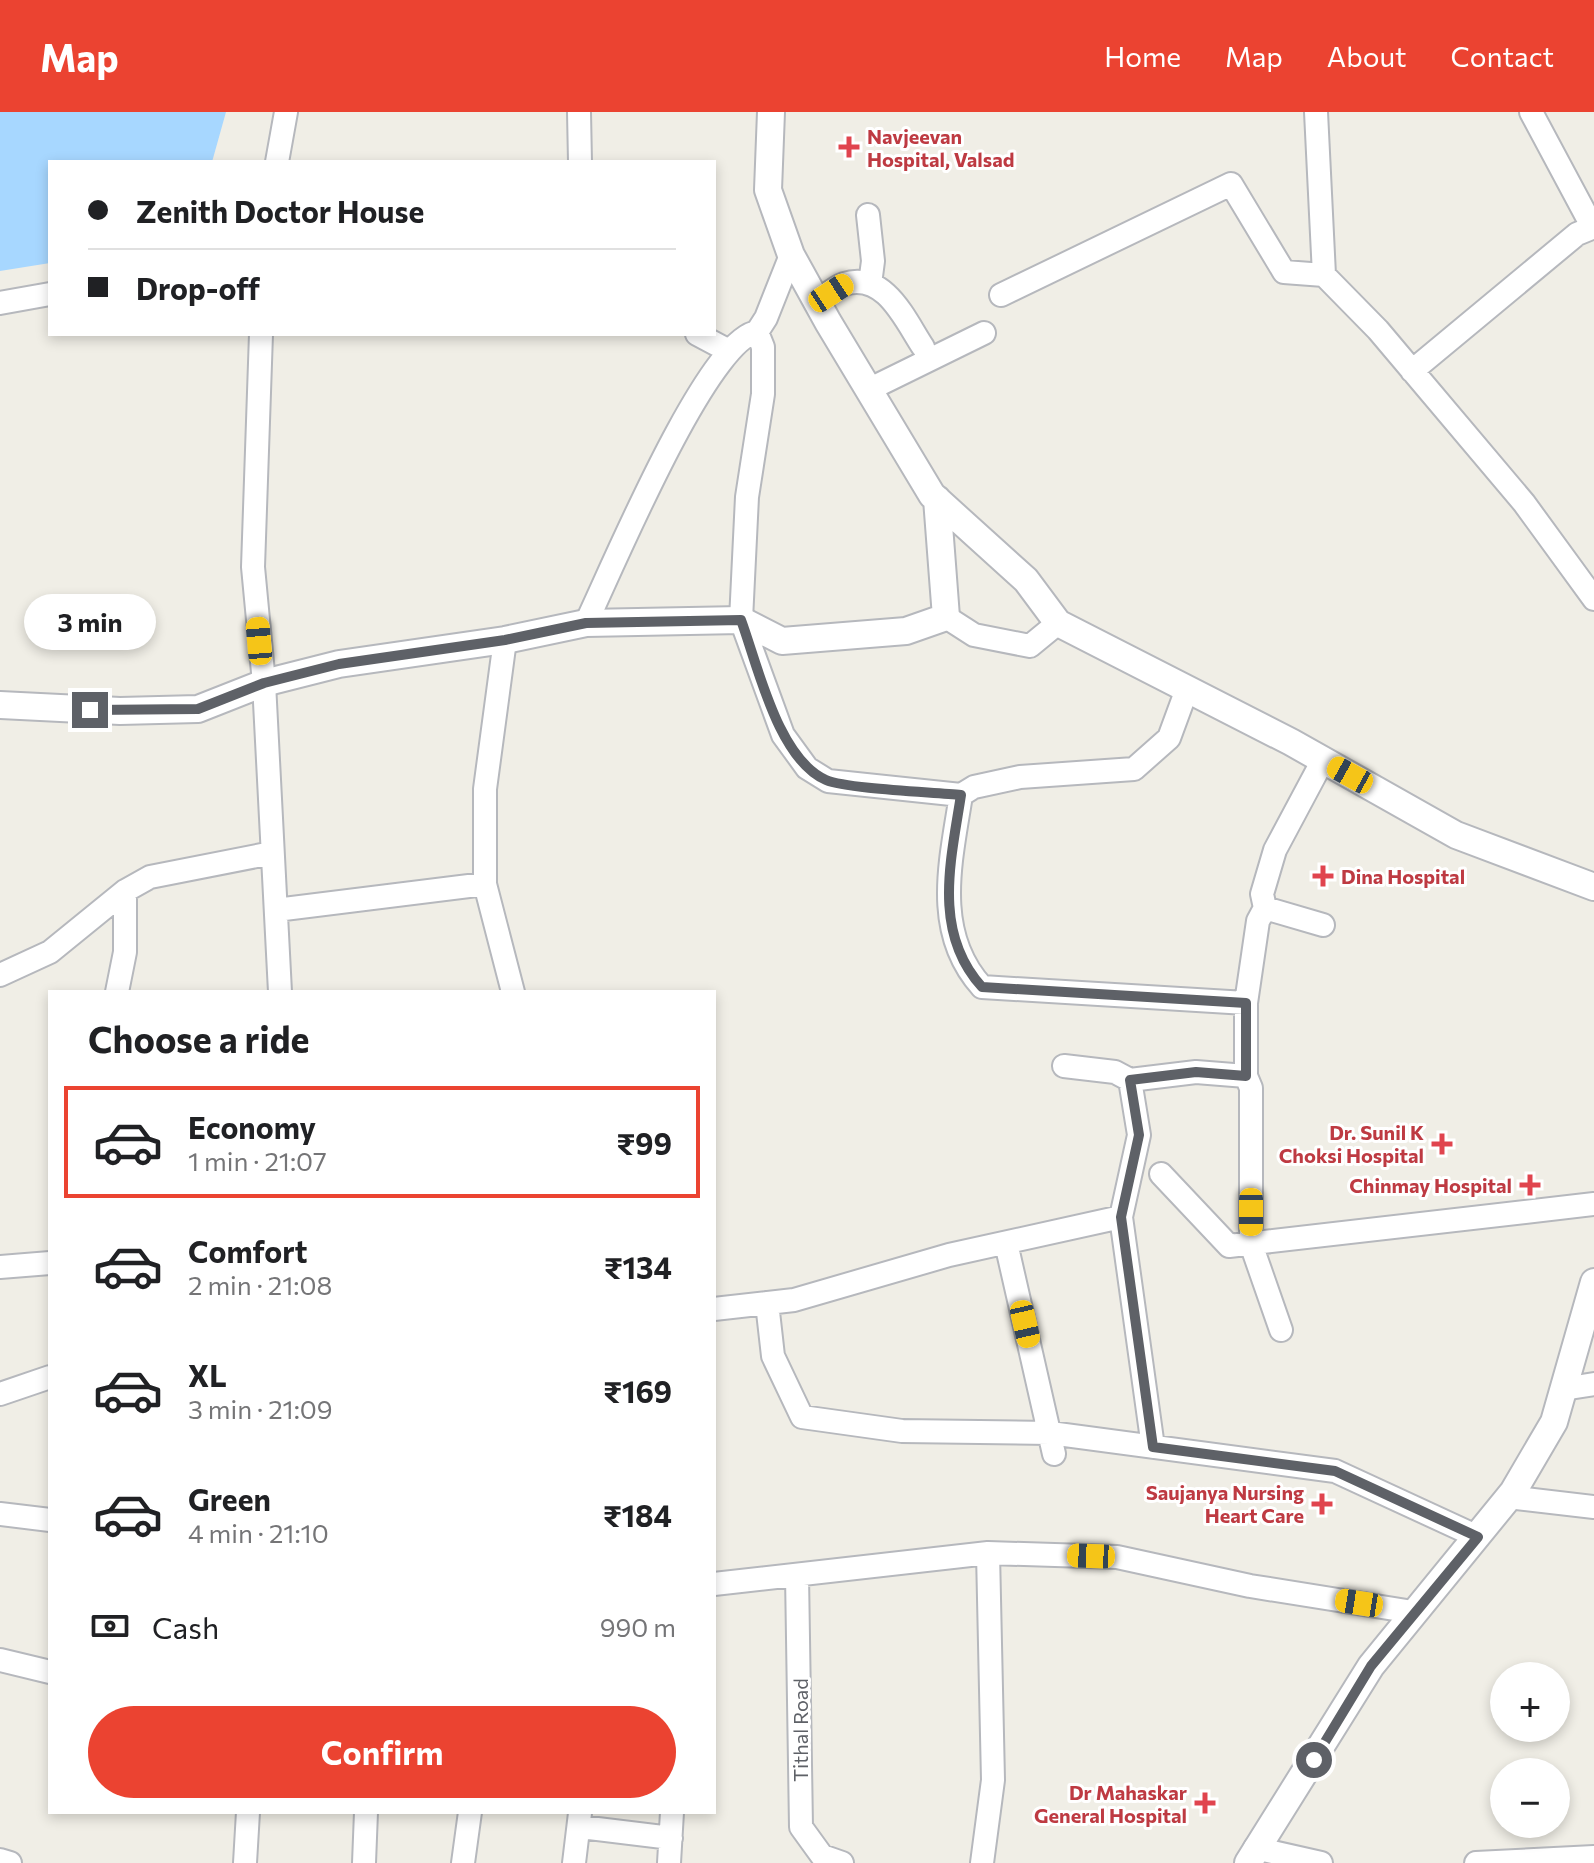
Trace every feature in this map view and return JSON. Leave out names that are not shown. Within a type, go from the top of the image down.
[{"type":"street","points":[[277,160],[286,112]]},
{"type":"street","points":[[579,112],[580,160]]},
{"type":"street","points":[[771,112],[768,190],[791,255],[817,302],[870,389],[904,453],[937,499],[1026,580],[1058,623],[1323,760],[1456,835],[1594,887]]},
{"type":"street","points":[[1316,112],[1324,275],[1412,371],[1524,503],[1594,599]]},
{"type":"street","points":[[1412,371],[1577,234],[1593,226],[1531,112]]},
{"type":"street","points":[[1001,295],[1231,184],[1284,272],[1324,275]]},
{"type":"street","points":[[868,215],[873,261],[870,284]]},
{"type":"street","points":[[757,332],[766,318],[791,255]]},
{"type":"street","points":[[817,302],[845,284],[870,284],[886,292],[923,347]]},
{"type":"street","points":[[0,303],[48,294]]},
{"type":"street","points":[[586,623],[687,411],[729,351],[745,333],[757,332]]},
{"type":"street","points":[[757,332],[763,347],[763,394],[747,497],[741,620],[783,735],[807,768],[828,781],[961,795],[974,787],[1020,777],[1134,769],[1169,738],[1187,689]]},
{"type":"street","points":[[870,389],[984,333]]},
{"type":"street","points":[[261,336],[253,567],[264,683],[280,990]]},
{"type":"street","points":[[701,336],[729,351]]},
{"type":"street","points":[[937,499],[946,617]]},
{"type":"street","points":[[0,705],[120,711],[198,709],[264,683],[339,664],[505,640],[586,623],[741,620],[782,641],[906,631],[946,617]]},
{"type":"street","points":[[946,617],[974,635],[1030,646],[1058,623]]},
{"type":"street","points":[[505,640],[485,789],[485,884],[512,990]]},
{"type":"street","points":[[1281,1330],[1251,1244],[1251,1088],[1246,1076],[1246,1003],[1258,921],[1265,908],[1262,894],[1275,850],[1323,760]]},
{"type":"street","points":[[961,795],[947,884],[947,912],[967,970],[982,987],[1246,1003]]},
{"type":"street","points":[[0,975],[50,952],[125,891],[150,877],[272,853]]},
{"type":"street","points":[[276,910],[485,884]]},
{"type":"street","points":[[117,990],[125,952],[125,891]]},
{"type":"street","points":[[1265,908],[1323,925]]},
{"type":"street","points":[[1064,1066],[1115,1072],[1130,1080],[1196,1072],[1246,1076]]},
{"type":"street","points":[[1130,1080],[1139,1135],[1121,1217],[1153,1447]]},
{"type":"street","points":[[1161,1174],[1229,1246],[1594,1204]]},
{"type":"street","points":[[716,1309],[794,1300],[949,1255],[1121,1217]]},
{"type":"street","points":[[1006,1243],[1052,1444]]},
{"type":"street","points":[[0,1267],[48,1263]]},
{"type":"street","points":[[1321,1863],[1251,1855],[1284,1808],[1371,1666],[1508,1497],[1554,1422],[1594,1282]]},
{"type":"street","points":[[767,1303],[773,1356],[802,1417],[902,1431],[1052,1444],[1153,1447],[1335,1471],[1478,1537]]},
{"type":"street","points":[[0,1394],[48,1378]]},
{"type":"street","points":[[1563,1389],[1594,1384]]},
{"type":"street","points":[[1508,1497],[1594,1507]]},
{"type":"street","points":[[0,1514],[48,1520]]},
{"type":"street","points":[[716,1584],[988,1553],[1117,1557],[1250,1586],[1413,1612]]},
{"type":"street","points":[[982,1863],[993,1780],[988,1553]]},
{"type":"street","name":"Tithal Road","points":[[797,1575],[801,1827],[822,1856],[842,1863]]},
{"type":"street","points":[[0,1660],[48,1672]]},
{"type":"street","points":[[245,1863],[248,1814]]},
{"type":"street","points":[[364,1863],[366,1814]]},
{"type":"street","points":[[463,1863],[470,1814]]},
{"type":"street","points":[[669,1863],[672,1814]]},
{"type":"street","points":[[574,1863],[580,1820],[671,1838]]},
{"type":"street","points":[[1476,1863],[1590,1859]]},
{"type":"street","points":[[0,1860],[10,1863]]},
{"type":"water","points":[[0,112],[226,112],[213,160],[48,160],[48,263],[0,271]]},
{"type":"place","name":"Navjeevan Hospital, Valsad","points":[[849,147]]},
{"type":"place","name":"Dina Hospital","points":[[1323,876]]},
{"type":"place","name":"Dr. Sunil K Choksi Hospital","points":[[1442,1144]]},
{"type":"place","name":"Chinmay Hospital","points":[[1530,1185]]},
{"type":"place","name":"Saujanya Nursing Heart Care","points":[[1322,1504]]},
{"type":"place","name":"Dr Mahaskar General Hospital","points":[[1205,1803]]},
{"type":"route","points":[[90,710],[198,709],[264,683],[339,664],[422,649],[505,640],[586,623],[741,620],[783,735],[807,768],[828,781],[961,795],[947,884],[947,912],[967,970],[982,987],[1246,1003],[1246,1076],[1196,1072],[1130,1080],[1139,1135],[1121,1217],[1153,1447],[1335,1471],[1478,1537],[1371,1666],[1314,1760]]}]
